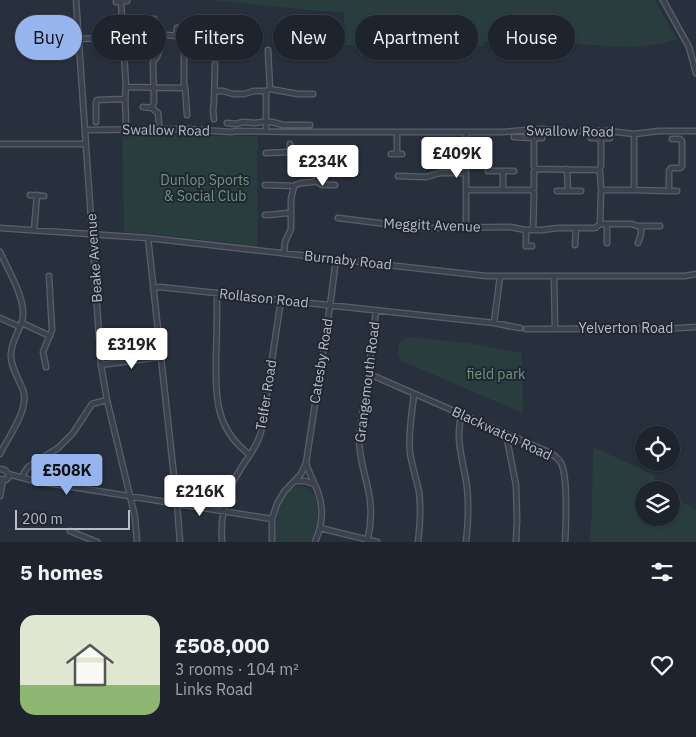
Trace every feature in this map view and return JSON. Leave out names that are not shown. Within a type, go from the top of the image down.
[{"type":"street","name":"Beake Avenue","points":[[76,0],[77,15]]},
{"type":"street","points":[[663,0],[688,44],[696,73]]},
{"type":"street","points":[[120,15],[119,1],[127,1]]},
{"type":"street","points":[[166,36],[176,36]]},
{"type":"street","points":[[266,132],[268,50]]},
{"type":"street","name":"Beake Avenue","points":[[80,60],[101,365],[107,400],[135,517],[137,542]]},
{"type":"street","points":[[124,60],[126,124]]},
{"type":"street","points":[[152,108],[154,102],[154,60]]},
{"type":"street","points":[[184,60],[187,115]]},
{"type":"street","points":[[214,119],[215,64]]},
{"type":"street","points":[[126,87],[181,88],[184,86]]},
{"type":"street","points":[[214,92],[224,91],[244,94],[268,90],[313,94]]},
{"type":"street","points":[[96,122],[97,100],[124,99]]},
{"type":"street","points":[[143,108],[152,108],[159,115],[159,124]]},
{"type":"street","points":[[227,123],[266,122],[310,126]]},
{"type":"street","name":"Swallow Road","points":[[85,130],[503,132],[541,129],[634,134],[659,131],[696,132]]},
{"type":"street","points":[[391,154],[400,154],[397,132]]},
{"type":"street","points":[[466,132],[466,227]]},
{"type":"street","points":[[634,134],[634,190]]},
{"type":"street","points":[[514,137],[542,138]]},
{"type":"street","points":[[533,230],[534,193],[532,190],[534,188],[534,171],[536,169],[534,166],[534,138]]},
{"type":"street","points":[[591,138],[610,138]]},
{"type":"street","points":[[600,224],[600,192],[602,190],[600,188],[599,170],[601,166],[601,138]]},
{"type":"street","points":[[669,191],[668,171],[670,168],[680,168],[682,166],[682,141],[680,139],[672,139]]},
{"type":"street","points":[[0,144],[85,144]]},
{"type":"street","points":[[290,144],[290,152]]},
{"type":"street","points":[[266,153],[314,151],[318,154],[319,158],[316,181]]},
{"type":"street","points":[[536,169],[599,170]]},
{"type":"street","points":[[567,169],[568,191]]},
{"type":"street","points":[[488,171],[514,171]]},
{"type":"street","points":[[502,190],[503,171]]},
{"type":"street","points":[[398,176],[426,177],[440,173],[466,172]]},
{"type":"street","points":[[272,180],[272,185]]},
{"type":"street","points":[[266,185],[294,186],[316,181],[322,185],[335,185]]},
{"type":"street","points":[[284,253],[285,242],[291,229],[291,199],[294,186]]},
{"type":"street","points":[[466,190],[532,190]]},
{"type":"street","points":[[602,190],[677,191]]},
{"type":"street","points":[[557,191],[581,191]]},
{"type":"street","points":[[30,195],[44,196]]},
{"type":"street","points":[[34,230],[37,195]]},
{"type":"street","points":[[265,215],[291,213]]},
{"type":"street","name":"Meggitt Avenue","points":[[338,218],[419,228],[510,227],[542,230],[595,228],[600,224],[660,226]]},
{"type":"street","points":[[607,224],[607,243]]},
{"type":"street","points":[[638,243],[641,226]]},
{"type":"street","name":"Burnaby Road","points":[[0,228],[148,238],[486,276],[685,276],[696,274]]},
{"type":"street","points":[[575,245],[576,228]]},
{"type":"street","points":[[526,230],[526,246],[532,246]]},
{"type":"street","points":[[148,238],[180,542]]},
{"type":"street","points":[[0,252],[22,304],[21,325],[13,342],[11,355],[12,363],[24,394],[24,404],[21,413],[0,454]]},
{"type":"street","name":"Catesby Road","points":[[272,519],[277,504],[284,492],[301,474],[306,463],[336,259]]},
{"type":"street","points":[[46,367],[43,352],[52,330],[49,276]]},
{"type":"street","points":[[494,323],[500,276]]},
{"type":"street","points":[[554,276],[555,328]]},
{"type":"street","name":"Rollason Road","points":[[153,288],[160,287],[376,310],[494,323],[520,328]]},
{"type":"street","points":[[50,293],[57,293]]},
{"type":"street","points":[[217,293],[216,398],[225,427],[239,445],[250,455]]},
{"type":"street","name":"Telfer Road","points":[[222,542],[223,511],[227,496],[234,480],[256,446],[261,432],[281,300]]},
{"type":"street","name":"Grangemouth Road","points":[[368,541],[371,505],[359,447],[376,310]]},
{"type":"street","points":[[0,318],[50,336]]},
{"type":"street","name":"Yelverton Road","points":[[526,329],[679,328],[696,326]]},
{"type":"street","points":[[101,365],[161,357]]},
{"type":"street","name":"Blackwatch Road","points":[[368,375],[550,452],[562,465],[566,508],[565,542]]},
{"type":"street","points":[[414,394],[410,426],[410,455],[419,495],[418,542]]},
{"type":"street","points":[[23,478],[28,467],[53,451],[73,433],[92,404],[107,400]]},
{"type":"street","points":[[462,414],[459,424],[459,440],[468,499],[466,542]]},
{"type":"street","points":[[506,434],[516,485],[516,542]]},
{"type":"street","name":"Catesby Road","points":[[306,463],[308,473],[320,497],[320,528],[315,542]]},
{"type":"street","points":[[0,468],[8,474],[35,481],[272,519],[272,542]]},
{"type":"street","points":[[0,496],[1,480],[7,480],[8,474]]},
{"type":"street","points":[[295,481],[305,481],[314,484]]},
{"type":"street","points":[[320,528],[377,542]]},
{"type":"street","points":[[70,531],[97,542]]},
{"type":"green space","points":[[210,0],[655,0],[677,39],[660,44],[629,47],[575,44],[575,15],[488,15],[488,41],[483,41],[483,46],[478,46],[478,15],[355,15],[355,45],[345,45],[344,12]]},
{"type":"green space","name":"Dunlop Sports & Social Club","points":[[122,135],[258,136],[258,246],[124,232]]},
{"type":"green space","name":"field park","points":[[410,337],[467,343],[522,353],[523,413],[402,361],[398,353],[398,346]]},
{"type":"green space","points":[[593,447],[635,466],[635,471],[645,471],[656,476],[654,481],[635,481],[635,526],[680,526],[680,501],[696,509],[696,542],[590,542]]},
{"type":"green space","points":[[298,486],[313,492],[316,500],[318,508],[314,535],[311,542],[276,542],[277,518],[282,502],[286,495]]}]
